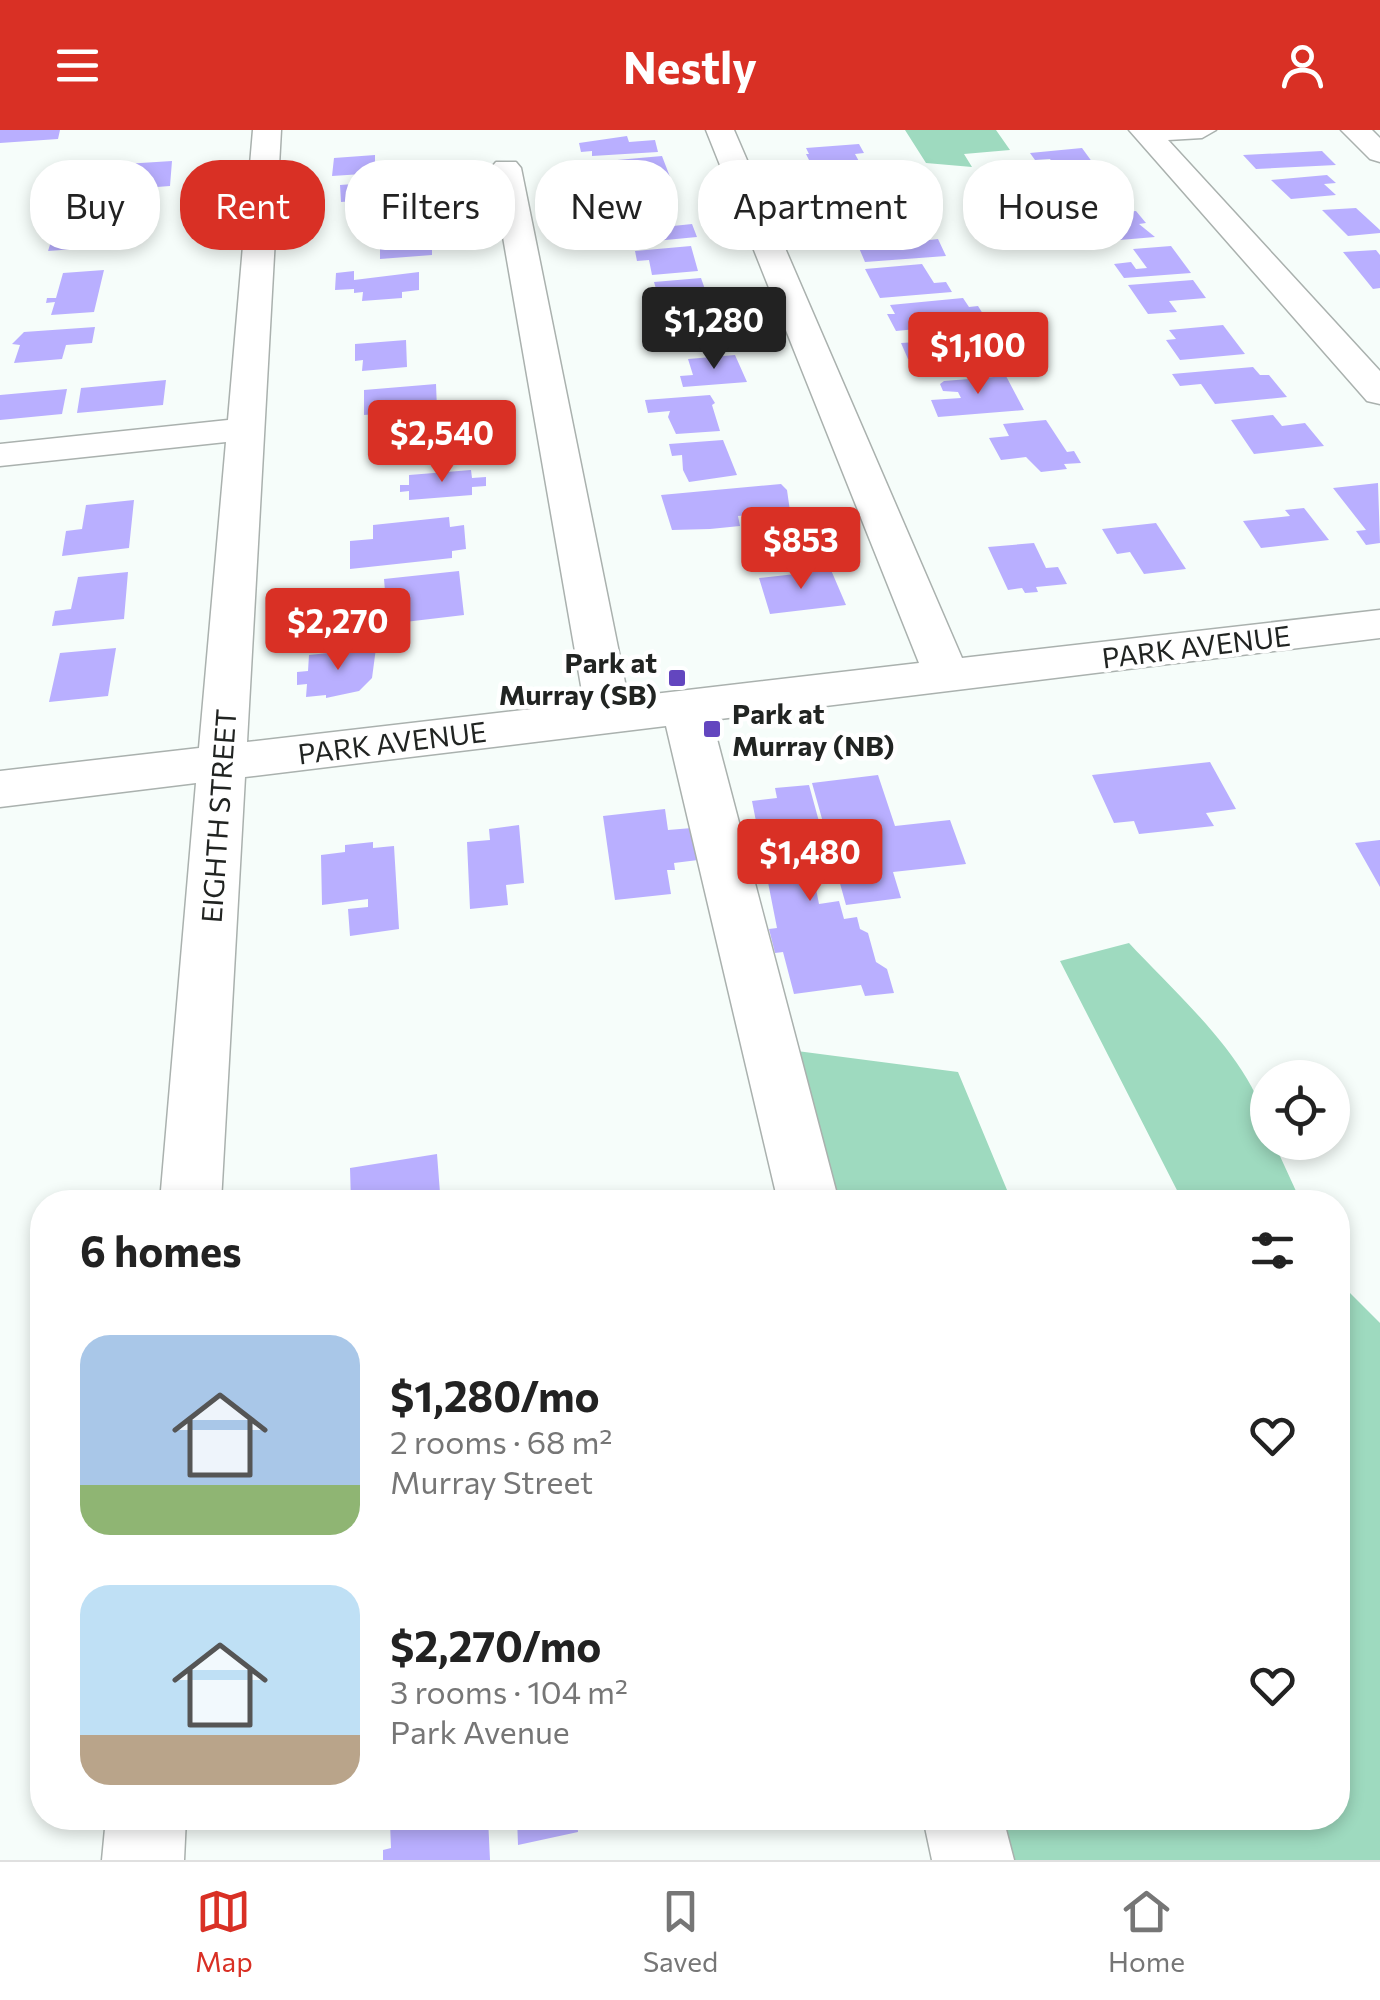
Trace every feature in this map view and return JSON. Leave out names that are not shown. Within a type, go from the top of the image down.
[{"type":"street","name":"EIGHTH STREET","points":[[191,1190],[266,130]]},
{"type":"street","points":[[720,130],[948,676]]},
{"type":"street","points":[[1144,132],[1202,130]]},
{"type":"street","points":[[1355,130],[1380,152]]},
{"type":"street","points":[[1144,132],[1380,393]]},
{"type":"street","points":[[515,216],[609,716]]},
{"type":"street","points":[[0,455],[245,430]]},
{"type":"street","name":"PARK AVENUE","points":[[0,789],[1380,624]]},
{"type":"street","points":[[685,707],[806,1190]]},
{"type":"street","points":[[143,1860],[145,1830]]},
{"type":"street","points":[[966,1830],[974,1860]]},
{"type":"green space","points":[[905,130],[996,130],[1010,150],[964,154],[968,160],[963,160],[963,166],[924,160]]},
{"type":"green space","points":[[1129,943],[1193,1009],[1236,1062],[1250,1084],[1250,1160],[1282,1160],[1296,1190],[1177,1190],[1060,961]]},
{"type":"green space","points":[[797,1051],[958,1072],[1007,1190],[833,1190]]},
{"type":"green space","points":[[1350,1293],[1380,1323],[1380,1860],[1009,1860],[1001,1830],[1350,1830]]},
{"type":"building","points":[[0,130],[60,130],[58,139],[0,143]]},
{"type":"building","points":[[627,136],[629,142],[655,140],[658,152],[592,156],[592,151],[581,152],[579,143]]},
{"type":"building","points":[[859,144],[864,153],[855,154],[858,160],[809,160],[806,148]]},
{"type":"building","points":[[1082,148],[1091,160],[1035,160],[1030,153]]},
{"type":"building","points":[[1322,151],[1336,165],[1256,169],[1243,155]]},
{"type":"building","points":[[375,155],[375,160],[345,160],[345,175],[332,176],[334,158]]},
{"type":"building","points":[[662,156],[664,160],[617,160]]},
{"type":"building","points":[[172,161],[170,186],[160,187],[160,162]]},
{"type":"building","points":[[1327,175],[1336,183],[1324,184],[1336,195],[1291,199],[1271,180]]},
{"type":"building","points":[[340,185],[345,185],[345,202],[341,202]]},
{"type":"building","points":[[1356,208],[1380,233],[1348,236],[1322,210]]},
{"type":"building","points":[[1134,211],[1146,223],[1139,224],[1155,237],[1134,239]]},
{"type":"building","points":[[692,224],[697,237],[678,239],[678,225]]},
{"type":"building","points":[[691,246],[698,271],[652,275],[649,260],[637,261],[635,251]]},
{"type":"building","points":[[1171,246],[1191,273],[1124,278],[1114,264],[1131,262],[1136,269],[1147,268],[1134,249]]},
{"type":"building","points":[[380,250],[432,250],[432,255],[380,259]]},
{"type":"building","points":[[860,250],[943,250],[946,256],[865,262]]},
{"type":"building","points":[[1376,250],[1380,255],[1380,288],[1373,289],[1343,252]]},
{"type":"building","points":[[922,264],[934,283],[946,282],[952,292],[880,298],[865,269]]},
{"type":"building","points":[[104,270],[94,312],[51,315],[55,302],[46,303],[47,298],[56,298],[63,273]]},
{"type":"building","points":[[354,271],[354,280],[419,272],[419,290],[402,292],[402,298],[362,301],[363,292],[335,290],[336,273]]},
{"type":"building","points":[[701,278],[707,295],[718,294],[721,304],[662,309],[654,282]]},
{"type":"building","points":[[1193,280],[1206,298],[1169,301],[1177,312],[1148,314],[1128,285]]},
{"type":"building","points":[[963,298],[969,307],[978,306],[988,322],[896,331],[887,314],[895,314],[890,305]]},
{"type":"building","points":[[719,314],[725,333],[678,337],[675,330],[669,330],[673,318]]},
{"type":"building","points":[[1223,325],[1245,354],[1180,360],[1166,340],[1176,339],[1169,330]]},
{"type":"building","points":[[95,327],[92,343],[66,345],[62,359],[14,363],[20,345],[12,344],[24,332]]},
{"type":"building","points":[[986,338],[993,351],[1008,349],[1017,366],[945,372],[943,356],[908,359],[901,343]]},
{"type":"building","points":[[406,340],[407,367],[362,371],[363,360],[355,361],[355,344]]},
{"type":"building","points":[[735,355],[747,382],[683,387],[680,376],[693,375],[688,359]]},
{"type":"building","points":[[1253,367],[1260,375],[1269,375],[1287,397],[1215,404],[1201,384],[1180,386],[1172,374]]},
{"type":"building","points":[[1006,376],[1024,410],[938,417],[931,400],[961,398],[958,392],[943,391],[940,384],[944,381]]},
{"type":"building","points":[[166,380],[163,405],[77,413],[81,388]]},
{"type":"building","points":[[436,384],[437,409],[364,415],[364,390]]},
{"type":"building","points":[[67,389],[62,414],[0,420],[0,395]]},
{"type":"building","points":[[710,395],[720,431],[676,434],[668,417],[670,411],[648,413],[645,400]]},
{"type":"building","points":[[1273,415],[1282,426],[1305,423],[1324,446],[1254,454],[1231,420]]},
{"type":"building","points":[[463,418],[465,435],[422,439],[422,448],[435,447],[435,457],[382,461],[382,425]]},
{"type":"building","points":[[1046,420],[1067,452],[1074,451],[1081,463],[1041,472],[1026,457],[1001,460],[989,438],[1009,436],[1003,424]]},
{"type":"building","points":[[723,440],[737,475],[689,482],[682,455],[672,456],[669,444]]},
{"type":"building","points":[[471,470],[472,478],[486,477],[486,486],[472,487],[472,495],[409,500],[409,491],[400,492],[400,485],[409,485],[409,475]]},
{"type":"building","points":[[1378,483],[1380,543],[1366,545],[1356,531],[1366,530],[1333,488]]},
{"type":"building","points":[[781,484],[787,490],[790,511],[738,516],[740,526],[710,529],[672,530],[661,495]]},
{"type":"building","points":[[134,500],[129,548],[62,556],[66,531],[82,529],[86,505]]},
{"type":"building","points":[[1304,508],[1329,540],[1261,548],[1243,521],[1290,516],[1285,510]]},
{"type":"building","points":[[449,517],[450,527],[464,525],[466,549],[452,551],[452,558],[350,569],[350,541],[373,539],[373,525]]},
{"type":"building","points":[[1156,523],[1186,569],[1144,574],[1130,552],[1117,554],[1102,529]]},
{"type":"building","points":[[1034,543],[1046,568],[1058,567],[1067,584],[1036,587],[1038,592],[1008,590],[988,547]]},
{"type":"building","points":[[831,570],[846,605],[770,614],[759,578]]},
{"type":"building","points":[[459,571],[464,615],[371,626],[370,593],[385,591],[384,579]]},
{"type":"building","points":[[128,572],[124,619],[52,626],[55,611],[71,609],[78,577]]},
{"type":"building","points":[[116,648],[108,696],[49,702],[60,653]]},
{"type":"building","points":[[376,648],[372,678],[359,691],[326,698],[306,697],[307,684],[297,685],[297,672],[308,671],[309,655]]},
{"type":"building","points":[[1210,762],[1236,809],[1206,813],[1214,826],[1139,834],[1134,821],[1114,823],[1092,775]]},
{"type":"building","points":[[878,775],[895,826],[950,820],[966,864],[893,872],[901,898],[846,905],[812,783]]},
{"type":"building","points":[[809,785],[826,847],[808,849],[819,904],[839,901],[844,919],[857,917],[860,929],[868,933],[876,962],[887,969],[894,993],[865,996],[861,985],[794,994],[783,952],[775,953],[769,929],[777,928],[752,801],[777,798],[775,788]]},
{"type":"building","points":[[665,809],[668,830],[692,828],[698,860],[674,863],[675,870],[667,870],[671,894],[615,900],[603,816]]},
{"type":"building","points":[[519,825],[524,883],[506,885],[508,905],[470,909],[467,842],[490,840],[489,829]]},
{"type":"building","points":[[1380,840],[1380,887],[1355,843]]},
{"type":"building","points":[[373,842],[373,848],[394,846],[399,929],[350,936],[348,909],[368,907],[368,899],[322,905],[321,855],[345,852],[345,845]]},
{"type":"building","points":[[437,1154],[440,1190],[351,1190],[350,1168]]},
{"type":"building","points":[[390,1830],[489,1830],[490,1860],[383,1860],[383,1850],[391,1848]]},
{"type":"building","points":[[517,1830],[578,1830],[578,1832],[518,1845]]},
{"type":"place","name":"Park at Murray (SB)","points":[[677,678]]},
{"type":"place","name":"Park at Murray (NB)","points":[[712,729]]}]
